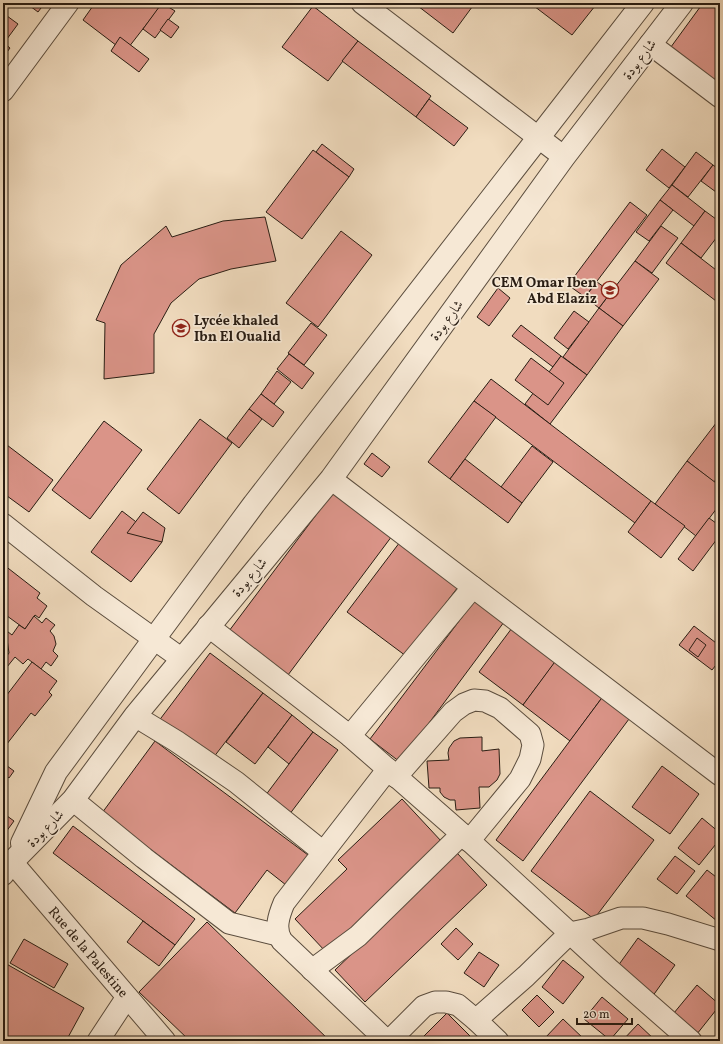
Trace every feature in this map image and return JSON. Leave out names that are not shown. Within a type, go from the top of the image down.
[{"type":"street","points":[[3,91],[68,3]]},
{"type":"street","points":[[362,3],[564,157]]},
{"type":"street","name":"شارع بودة","points":[[8,868],[56,772],[254,504],[643,3]]},
{"type":"street","name":"شارع بودة","points":[[8,868],[73,800],[134,716],[331,479],[564,157],[682,3]]},
{"type":"street","points":[[650,44],[720,97]]},
{"type":"street","points":[[331,479],[720,775]]},
{"type":"street","points":[[3,524],[94,596],[182,659]]},
{"type":"street","points":[[350,736],[472,587]]},
{"type":"street","points":[[208,626],[350,736],[691,1041]]},
{"type":"street","points":[[312,970],[358,936],[465,838],[520,780],[530,759],[533,746],[530,734],[500,708],[474,700],[464,704],[453,712],[392,773],[323,852],[284,903],[278,928],[278,935],[282,941],[312,970],[388,1041],[424,1006],[435,1002],[446,1002],[458,1005],[498,1041]]},
{"type":"street","points":[[134,716],[176,741],[236,782],[323,852]]},
{"type":"street","points":[[73,800],[144,858],[229,924],[278,935]]},
{"type":"street","name":"Rue de la Palestine","points":[[8,868],[127,997],[165,1041]]},
{"type":"street","points":[[476,1020],[526,976],[570,933],[589,929],[621,918],[643,918],[720,940]]},
{"type":"street","points":[[98,1041],[127,997]]},
{"type":"building","points":[[26,3],[43,3],[44,4],[38,12]]},
{"type":"building","points":[[95,3],[163,3],[125,52],[83,20]]},
{"type":"building","points":[[162,3],[175,11],[155,38],[143,29]]},
{"type":"building","points":[[414,3],[475,3],[453,33]]},
{"type":"building","points":[[530,3],[591,3],[595,6],[572,35]]},
{"type":"building","points":[[703,3],[720,3],[720,90],[668,51]]},
{"type":"building","points":[[313,6],[358,41],[328,81],[282,47]]},
{"type":"building","points":[[3,13],[18,24],[4,43],[10,48],[4,56],[3,56]]},
{"type":"building","points":[[168,19],[179,27],[171,38],[160,30]]},
{"type":"building","points":[[120,37],[149,59],[139,72],[111,51]]},
{"type":"building","points":[[358,41],[431,96],[416,117],[342,61]]},
{"type":"building","points":[[429,99],[468,128],[454,146],[416,117]]},
{"type":"building","points":[[322,144],[354,169],[349,177],[316,152]]},
{"type":"building","points":[[662,149],[685,167],[669,188],[646,170]]},
{"type":"building","points":[[313,150],[349,177],[302,239],[266,212]]},
{"type":"building","points":[[696,152],[713,165],[688,197],[672,185]]},
{"type":"building","points":[[713,165],[720,170],[720,186],[716,192],[701,181]]},
{"type":"building","points":[[672,185],[705,211],[694,226],[660,200]]},
{"type":"building","points":[[660,200],[673,210],[649,241],[636,232]]},
{"type":"building","points":[[630,202],[647,215],[585,297],[568,285]]},
{"type":"building","points":[[705,211],[720,222],[720,233],[701,258],[681,243]]},
{"type":"building","points":[[265,217],[276,261],[231,269],[199,279],[171,303],[154,334],[154,373],[104,379],[105,323],[96,320],[121,265],[166,226],[172,237],[223,221]]},
{"type":"building","points":[[661,226],[678,238],[652,273],[635,261]]},
{"type":"building","points":[[341,231],[372,255],[318,327],[286,303]]},
{"type":"building","points":[[681,243],[720,273],[720,304],[666,263]]},
{"type":"building","points":[[635,261],[659,279],[623,326],[599,308]]},
{"type":"building","points":[[597,282],[611,292],[599,308],[585,297]]},
{"type":"building","points":[[498,288],[510,298],[489,326],[477,317]]},
{"type":"building","points":[[599,308],[623,326],[587,375],[563,357]]},
{"type":"building","points":[[574,311],[589,322],[568,349],[554,338]]},
{"type":"building","points":[[311,323],[327,335],[304,365],[288,353]]},
{"type":"building","points":[[521,325],[561,356],[553,367],[512,336]]},
{"type":"building","points":[[289,354],[314,373],[302,389],[277,369]]},
{"type":"building","points":[[561,356],[587,375],[550,424],[525,404]]},
{"type":"building","points":[[531,358],[564,383],[548,405],[515,380]]},
{"type":"building","points":[[277,371],[291,382],[274,404],[261,394]]},
{"type":"building","points":[[491,379],[651,501],[635,523],[474,401]]},
{"type":"building","points":[[261,394],[284,412],[273,427],[249,409]]},
{"type":"building","points":[[474,401],[496,417],[450,479],[428,462]]},
{"type":"building","points":[[249,409],[262,419],[239,448],[227,438]]},
{"type":"building","points":[[720,418],[720,474],[714,482],[687,461]]},
{"type":"building","points":[[200,419],[232,443],[179,514],[147,489]]},
{"type":"building","points":[[104,421],[142,450],[90,519],[52,490]]},
{"type":"building","points":[[3,442],[53,480],[29,512],[3,493]]},
{"type":"building","points":[[532,446],[553,462],[522,503],[501,487]]},
{"type":"building","points":[[372,453],[390,467],[382,477],[364,464]]},
{"type":"building","points":[[465,459],[522,503],[508,523],[450,479]]},
{"type":"building","points":[[687,461],[720,486],[720,504],[696,536],[655,504]]},
{"type":"building","points":[[334,491],[392,536],[285,679],[226,635]]},
{"type":"building","points":[[651,501],[685,526],[661,558],[628,532]]},
{"type":"building","points":[[122,511],[162,542],[131,582],[91,552]]},
{"type":"building","points":[[143,512],[165,528],[162,542],[127,533]]},
{"type":"building","points":[[709,518],[720,526],[720,535],[693,571],[678,559]]},
{"type":"building","points":[[403,538],[461,583],[406,656],[347,612]]},
{"type":"building","points":[[4,565],[40,593],[37,598],[47,606],[39,618],[35,615],[25,629],[3,613],[6,610],[3,608]]},
{"type":"building","points":[[478,596],[507,618],[400,762],[370,739]]},
{"type":"building","points":[[34,616],[42,623],[46,618],[55,625],[50,631],[54,636],[56,644],[53,651],[58,656],[51,666],[46,662],[41,669],[28,659],[23,664],[15,657],[3,672],[3,661],[9,653],[7,639],[3,636],[3,628],[12,635],[19,625],[25,629]]},
{"type":"building","points":[[515,624],[559,657],[523,705],[479,672]]},
{"type":"building","points":[[694,626],[720,646],[720,660],[712,670],[679,645]]},
{"type":"building","points":[[697,638],[706,645],[698,657],[689,650]]},
{"type":"building","points":[[210,653],[263,693],[210,762],[158,722]]},
{"type":"building","points":[[557,659],[604,695],[570,741],[523,705]]},
{"type":"building","points":[[32,662],[57,681],[49,692],[52,695],[35,716],[31,713],[3,749],[3,700]]},
{"type":"building","points":[[263,693],[292,715],[255,764],[226,742]]},
{"type":"building","points":[[604,695],[632,715],[523,861],[496,840]]},
{"type":"building","points":[[292,715],[313,732],[289,764],[268,747]]},
{"type":"building","points":[[313,732],[338,750],[289,815],[265,796]]},
{"type":"building","points":[[482,737],[482,751],[499,749],[500,774],[497,780],[489,787],[479,787],[480,808],[456,810],[455,800],[450,800],[444,797],[440,792],[440,788],[429,788],[427,761],[449,760],[449,748],[454,741],[460,738]]},
{"type":"building","points":[[155,741],[308,855],[286,885],[267,870],[235,913],[102,813]]},
{"type":"building","points":[[3,763],[14,771],[9,778],[3,773]]},
{"type":"building","points":[[662,766],[699,794],[670,834],[632,807]]},
{"type":"building","points":[[590,791],[654,840],[594,919],[531,871]]},
{"type":"building","points":[[402,799],[442,842],[326,952],[295,919],[347,869],[338,860]]},
{"type":"building","points":[[3,813],[14,821],[3,836]]},
{"type":"building","points":[[702,818],[720,833],[720,839],[699,865],[678,848]]},
{"type":"building","points":[[73,826],[195,919],[175,945],[53,853]]},
{"type":"building","points":[[457,853],[487,885],[365,1002],[335,970]]},
{"type":"building","points":[[675,856],[695,871],[677,894],[657,879]]},
{"type":"building","points":[[707,870],[720,880],[720,918],[717,921],[686,896]]},
{"type":"building","points":[[143,921],[175,945],[159,966],[127,942]]},
{"type":"building","points":[[207,922],[330,1041],[190,1041],[139,992]]},
{"type":"building","points":[[456,928],[473,944],[458,960],[441,944]]},
{"type":"building","points":[[638,938],[675,965],[652,997],[615,970]]},
{"type":"building","points":[[24,939],[68,964],[54,988],[10,963]]},
{"type":"building","points":[[479,952],[499,965],[484,987],[464,973]]},
{"type":"building","points":[[563,960],[584,977],[563,1004],[542,987]]},
{"type":"building","points":[[3,962],[84,1008],[66,1041],[3,1041]]},
{"type":"building","points":[[697,985],[720,1005],[693,1039],[669,1019]]},
{"type":"building","points":[[537,995],[554,1012],[539,1027],[522,1010]]},
{"type":"building","points":[[602,997],[628,1019],[610,1040],[584,1019]]},
{"type":"building","points":[[447,1013],[475,1041],[419,1041]]},
{"type":"building","points":[[563,1019],[585,1040],[584,1041],[549,1041],[545,1038]]},
{"type":"building","points":[[638,1024],[656,1041],[622,1041]]},
{"type":"place","name":"CEM Omar Iben Abd Elaziz","points":[[610,290]]},
{"type":"place","name":"Lycée khaled Ibn El Oualid","points":[[181,328]]}]
